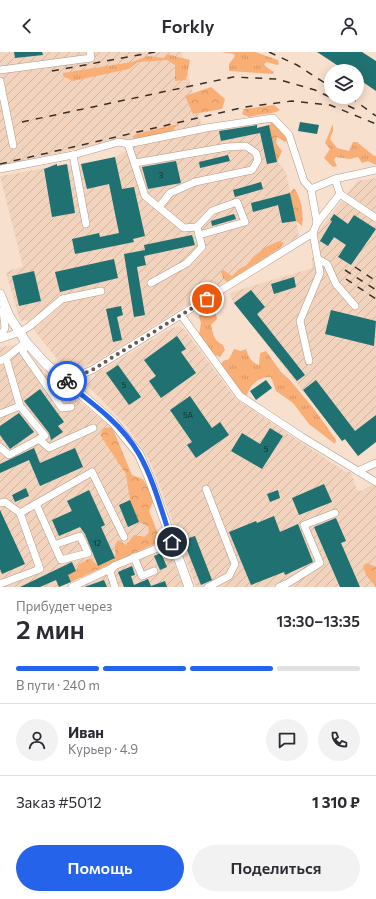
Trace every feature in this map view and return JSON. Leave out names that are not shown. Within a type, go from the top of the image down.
[{"type":"main road","points":[[0,294],[9,316],[26,342],[65,382],[113,422],[139,454],[149,477],[189,587]]},
{"type":"street","points":[[0,70],[91,58],[90,52]]},
{"type":"street","points":[[0,81],[3,112],[13,145]]},
{"type":"street","points":[[0,169],[73,155],[119,142],[128,144],[206,128],[273,118],[289,135],[304,181],[311,188],[317,223]]},
{"type":"street","points":[[128,144],[145,196],[184,228],[198,231],[244,222],[237,202],[212,210],[198,231],[202,247],[187,263],[151,283]]},
{"type":"street","points":[[135,162],[226,147],[246,146],[256,152],[258,160],[252,170],[195,182],[170,193],[160,208]]},
{"type":"street","points":[[73,155],[86,224]]},
{"type":"street","points":[[311,188],[335,179],[376,170]]},
{"type":"street","points":[[335,179],[340,194],[376,218]]},
{"type":"street","points":[[309,361],[300,321],[320,273],[314,233],[317,223],[340,194]]},
{"type":"street","points":[[65,382],[92,370],[314,233]]},
{"type":"street","points":[[318,259],[327,264],[336,284],[355,306]]},
{"type":"street","points":[[0,338],[20,332],[30,326],[62,299],[101,291]]},
{"type":"street","points":[[0,294],[5,318],[5,328],[0,338]]},
{"type":"street","points":[[181,316],[240,396],[302,438],[376,482]]},
{"type":"street","points":[[0,447],[9,455],[45,436],[20,406],[3,359],[26,342]]},
{"type":"street","points":[[26,342],[23,352],[62,408],[71,407]]},
{"type":"street","points":[[0,414],[20,406]]},
{"type":"street","points":[[39,439],[49,448],[93,428]]},
{"type":"street","points":[[358,471],[376,463]]},
{"type":"street","points":[[20,513],[92,472],[124,538]]},
{"type":"street","points":[[206,489],[234,564],[229,576],[208,587]]},
{"type":"street","points":[[0,503],[5,502],[20,513],[40,569],[0,584]]},
{"type":"street","points":[[36,504],[54,545],[61,560],[88,553],[80,536],[54,545]]},
{"type":"street","points":[[279,587],[320,563],[304,525],[335,513]]},
{"type":"street","points":[[72,587],[134,557],[172,542]]},
{"type":"street","points":[[134,557],[142,576],[154,571]]},
{"type":"street","points":[[114,566],[110,572],[115,587]]},
{"type":"shaded area","points":[[0,52],[182,52],[202,127],[128,142],[118,139],[0,167]]},
{"type":"shaded area","points":[[256,124],[259,127],[269,125],[277,161],[286,172],[299,236],[97,361],[72,371],[58,360],[26,320],[20,321],[6,272],[23,266],[0,176],[51,167],[51,165],[57,164],[57,166],[81,164],[115,157],[132,147],[215,130],[219,131]]},
{"type":"shaded area","points":[[376,178],[376,442],[358,456],[345,439],[342,441],[234,303],[229,293],[312,268],[312,258],[320,255],[317,233],[357,181]]},
{"type":"shaded area","points":[[179,326],[184,329],[236,399],[346,472],[351,472],[357,490],[361,491],[371,485],[376,486],[376,587],[196,587],[155,473],[146,454],[125,424],[87,385],[97,373],[170,329]]},
{"type":"shaded area","points":[[19,344],[50,379],[109,425],[156,539],[59,587],[0,587],[0,347]]},
{"type":"shaded area","points":[[162,551],[171,556],[184,587],[75,587]]},
{"type":"green space","points":[[221,52],[255,52],[278,60],[279,64],[277,65],[267,62],[264,64],[274,72],[273,74],[229,71],[229,64],[235,56],[234,54]]},
{"type":"green space","points":[[167,54],[190,60],[186,80],[175,81],[175,65],[167,60],[138,62],[129,69],[73,81],[63,76],[63,73],[132,62],[148,56],[164,58]]},
{"type":"green space","points":[[211,87],[225,99],[222,109],[193,114],[185,96]]},
{"type":"green space","points":[[274,105],[280,110],[273,113],[249,117],[242,114],[244,109]]},
{"type":"green space","points":[[272,122],[279,127],[289,140],[285,142],[277,137],[276,143],[282,151],[277,162],[269,125]]},
{"type":"green space","points":[[333,124],[333,131],[330,139],[337,148],[349,151],[353,142],[357,142],[376,156],[376,165],[368,161],[362,163],[358,157],[350,159],[336,157],[334,160],[337,166],[333,167],[324,158],[330,149],[325,143]]},
{"type":"green space","points":[[179,125],[175,127],[173,131],[158,136],[147,138],[132,137],[136,134]]},
{"type":"green space","points":[[294,188],[301,206],[303,216],[302,226],[296,221],[290,193]]},
{"type":"green space","points":[[279,241],[284,243],[280,248],[227,282],[223,278],[221,272],[223,270],[232,276],[239,269],[247,265],[253,257],[266,247]]},
{"type":"green space","points":[[215,310],[217,319],[211,325],[212,331],[214,337],[223,345],[225,350],[220,357],[212,354],[199,335],[201,323],[199,316],[202,312]]},
{"type":"green space","points":[[234,349],[241,351],[246,349],[252,361],[259,365],[260,353],[266,351],[281,372],[289,379],[314,409],[336,440],[335,444],[309,424],[293,403],[276,391],[271,377],[263,378],[256,382],[245,396],[225,374],[221,365],[223,361],[229,359]]},
{"type":"green space","points":[[112,427],[132,475],[143,479],[154,500],[149,511],[161,541],[71,582],[68,575],[76,571],[78,565],[90,558],[98,566],[115,558],[115,545],[118,540],[126,545],[134,535],[146,537],[149,532],[148,526],[139,522],[130,500],[126,474],[100,435],[104,428]]},
{"type":"green space","points":[[367,563],[376,567],[376,587],[366,575],[363,566]]},
{"type":"building","points":[[14,52],[42,52],[43,55],[15,58]]},
{"type":"building","points":[[317,52],[362,52],[376,61],[376,91],[364,83],[364,64],[335,64]]},
{"type":"building","points":[[300,122],[319,125],[317,134],[298,131]]},
{"type":"building","points":[[257,125],[257,128],[269,125],[277,162],[267,164],[260,133],[221,141],[219,131]]},
{"type":"building","points":[[228,155],[230,161],[200,168],[199,162]]},
{"type":"building","points":[[115,157],[122,189],[134,187],[145,236],[133,239],[134,242],[75,254],[72,239],[99,233],[100,237],[119,233],[109,184],[87,189],[81,164]]},
{"type":"building","points":[[176,161],[181,183],[148,189],[142,167]]},
{"type":"building","points":[[57,164],[57,166],[67,164],[75,213],[52,217],[44,169]]},
{"type":"building","points":[[261,182],[263,189],[235,197],[233,190]]},
{"type":"building","points":[[290,193],[296,221],[282,223],[278,205],[253,212],[251,203]]},
{"type":"building","points":[[234,214],[236,219],[212,226],[211,221]]},
{"type":"building","points":[[334,214],[348,224],[354,215],[376,229],[351,265],[338,257],[346,245],[334,237],[328,246],[320,241],[332,221],[330,220]]},
{"type":"building","points":[[192,235],[195,245],[144,256],[146,265],[137,267],[145,315],[134,317],[124,254],[145,250],[144,245]]},
{"type":"building","points":[[114,259],[118,278],[60,292],[55,272]]},
{"type":"building","points":[[34,271],[41,301],[19,306],[12,276]]},
{"type":"building","points":[[294,277],[296,287],[274,294],[271,284]]},
{"type":"building","points":[[251,290],[265,307],[257,314],[305,375],[297,381],[234,303]]},
{"type":"building","points":[[121,306],[123,315],[117,317],[122,340],[113,342],[106,309]]},
{"type":"building","points":[[331,310],[376,321],[374,346],[325,334]]},
{"type":"building","points":[[177,336],[186,349],[181,352],[196,373],[161,398],[149,381],[156,376],[144,360]]},
{"type":"building","points":[[118,365],[141,397],[129,405],[106,373]]},
{"type":"building","points":[[266,380],[272,388],[256,400],[250,391]]},
{"type":"building","points":[[316,380],[355,431],[376,415],[376,442],[358,456],[345,439],[342,441],[303,390]]},
{"type":"building","points":[[40,389],[64,422],[58,426],[63,432],[51,440],[49,433],[24,401]]},
{"type":"building","points":[[190,396],[212,428],[220,422],[229,435],[196,458],[187,445],[192,442],[170,410]]},
{"type":"building","points":[[19,413],[34,432],[10,449],[0,435],[0,426]]},
{"type":"building","points":[[270,428],[283,436],[262,469],[231,451],[242,433],[260,444]]},
{"type":"building","points":[[34,448],[40,463],[75,448],[83,467],[40,486],[29,460],[0,473],[0,464]]},
{"type":"building","points":[[324,484],[332,502],[299,515],[292,498]]},
{"type":"building","points":[[26,488],[29,496],[15,502],[12,495]]},
{"type":"building","points":[[89,490],[105,525],[101,527],[115,558],[98,566],[85,534],[80,527],[59,536],[52,520],[72,511],[67,501]]},
{"type":"building","points":[[278,490],[280,498],[270,502],[267,494]]},
{"type":"building","points":[[130,500],[139,522],[128,527],[119,505]]},
{"type":"building","points":[[0,510],[25,564],[2,574],[0,569]]},
{"type":"building","points":[[274,516],[280,532],[298,524],[313,562],[285,575],[284,572],[251,585],[229,532],[256,521],[257,523]]},
{"type":"building","points":[[336,518],[346,541],[341,543],[360,587],[340,587],[314,527]]},
{"type":"building","points":[[195,536],[212,580],[201,585],[183,540]]},
{"type":"building","points":[[161,553],[167,567],[160,570],[154,556]]},
{"type":"building","points":[[72,562],[76,571],[68,575],[71,582],[59,587],[56,580],[40,587],[20,587]]},
{"type":"building","points":[[132,566],[135,575],[131,576],[134,585],[148,579],[151,586],[165,581],[167,587],[124,587],[118,572]]},
{"type":"building","points":[[104,580],[107,587],[85,587],[87,586]]},
{"type":"railway","points":[[52,71],[155,52]]},
{"type":"railway","points":[[269,52],[297,65],[324,82]]},
{"type":"railway","points":[[22,122],[233,77],[277,79],[315,90],[359,111]]},
{"type":"railway","points":[[0,164],[245,107],[292,101],[330,105],[376,124]]},
{"type":"railway","points":[[360,104],[376,116]]},
{"type":"railway","points":[[355,267],[376,281]]},
{"type":"railway","points":[[345,270],[376,290]]},
{"type":"railway","points":[[346,279],[376,299]]},
{"type":"way so far","points":[[67,381],[92,370],[207,299]]},
{"type":"route","points":[[67,381],[65,382],[91,402],[113,422],[139,454],[149,477],[172,542]]}]
